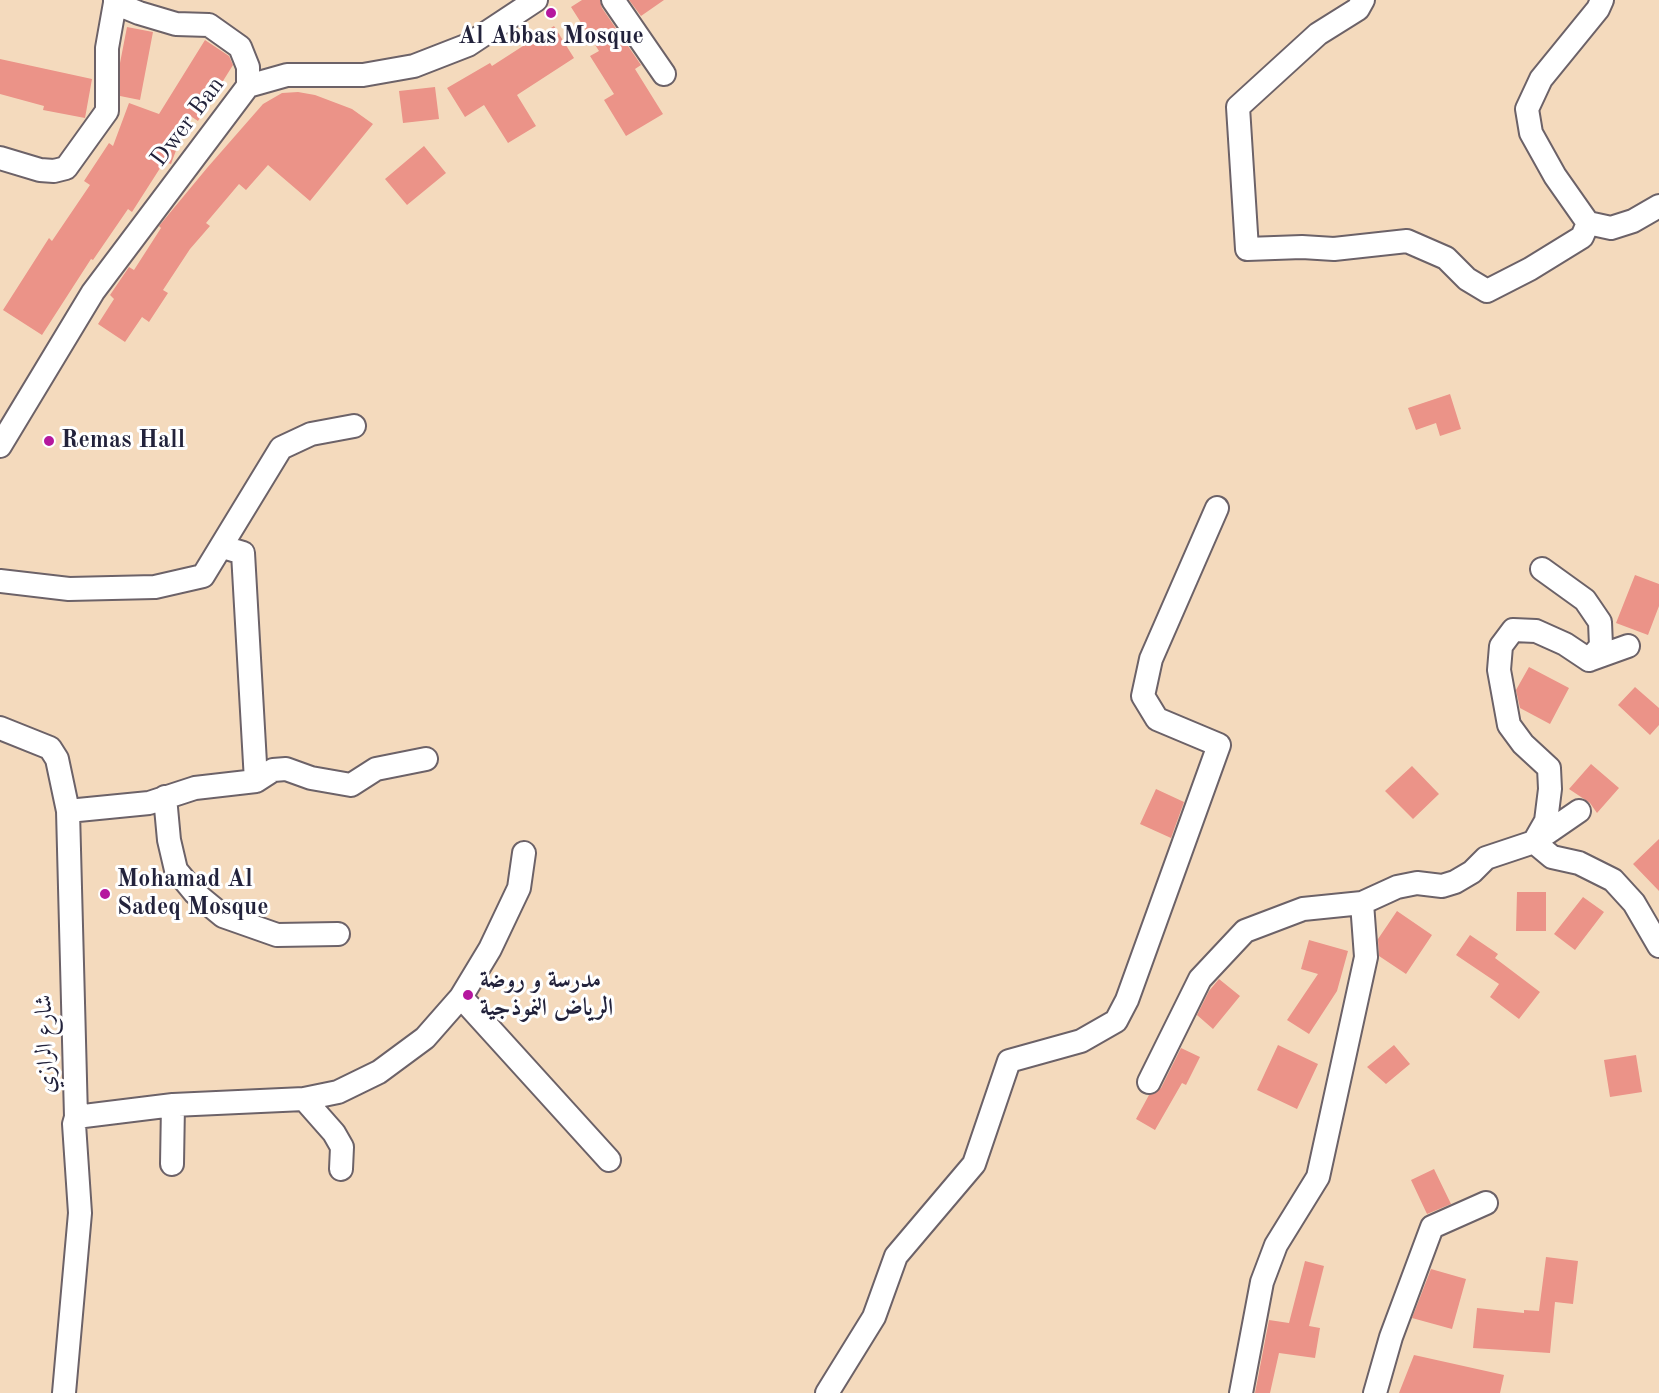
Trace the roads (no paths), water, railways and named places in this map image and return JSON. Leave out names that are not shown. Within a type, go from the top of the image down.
[{"type":"street","name":"Dwer Ban","points":[[0,446],[93,292],[248,86],[287,75],[363,75],[414,66],[468,45],[536,0]]},
{"type":"street","points":[[613,0],[664,74]]},
{"type":"street","points":[[1363,0],[1358,9],[1318,34],[1238,107],[1247,249],[1302,247],[1334,249],[1407,241],[1446,258],[1467,279],[1487,291],[1530,269],[1582,237],[1588,223]]},
{"type":"street","points":[[1602,0],[1598,9],[1541,79],[1527,108],[1531,133],[1555,176],[1588,223],[1611,228],[1633,221],[1659,206]]},
{"type":"street","points":[[0,158],[40,170],[66,168],[107,111],[107,48],[115,2],[176,24],[209,25],[240,47],[248,67],[248,86]]},
{"type":"street","points":[[0,581],[69,589],[155,587],[203,576],[223,547],[281,448],[311,434],[354,426]]},
{"type":"street","points":[[827,1393],[874,1317],[896,1256],[974,1164],[1010,1061],[1081,1041],[1116,1022],[1127,1000],[1219,745],[1157,719],[1143,696],[1151,659],[1182,593],[1216,508]]},
{"type":"street","points":[[223,547],[243,553],[245,565],[256,781]]},
{"type":"street","points":[[1542,568],[1585,600],[1600,622],[1601,646],[1589,660]]},
{"type":"street","points":[[1534,842],[1546,821],[1550,789],[1549,768],[1523,744],[1509,725],[1499,670],[1501,646],[1513,630],[1536,631],[1565,644],[1589,660]]},
{"type":"street","points":[[1589,660],[1628,646]]},
{"type":"street","name":"شارع الرازي","points":[[0,728],[50,748],[57,759],[68,811],[76,1117],[74,1124],[80,1213],[64,1393]]},
{"type":"street","points":[[68,811],[149,803],[195,788],[256,781],[273,770],[286,769],[311,778],[351,785],[376,770],[426,759]]},
{"type":"street","points":[[165,797],[169,840],[176,870],[195,892],[223,916],[277,935],[338,934]]},
{"type":"street","points":[[1149,1082],[1200,980],[1245,931],[1303,909],[1362,903],[1397,887],[1417,883],[1442,886],[1455,882],[1472,872],[1486,858],[1534,842],[1579,811]]},
{"type":"street","points":[[1534,842],[1552,857],[1579,864],[1613,880],[1634,903],[1659,946]]},
{"type":"street","points":[[76,1117],[173,1105],[304,1099],[338,1092],[379,1072],[425,1038],[461,997],[490,949],[519,888],[524,854]]},
{"type":"street","points":[[1241,1393],[1262,1282],[1276,1245],[1318,1177],[1321,1167],[1366,957],[1362,903]]},
{"type":"street","points":[[461,997],[609,1160]]},
{"type":"street","points":[[304,1099],[334,1133],[342,1147],[341,1169]]},
{"type":"street","points":[[172,1164],[173,1105]]},
{"type":"street","points":[[1375,1393],[1391,1337],[1432,1227],[1486,1203]]},
{"type":"place","name":"Al Abbas Mosque","points":[[551,13]]},
{"type":"place","name":"Remas Hall","points":[[49,441]]},
{"type":"place","name":"Mohamad Al Sadeq Mosque","points":[[105,894]]},
{"type":"place","name":"مدرسة و روضة الرياض النموذجية","points":[[468,995]]}]
